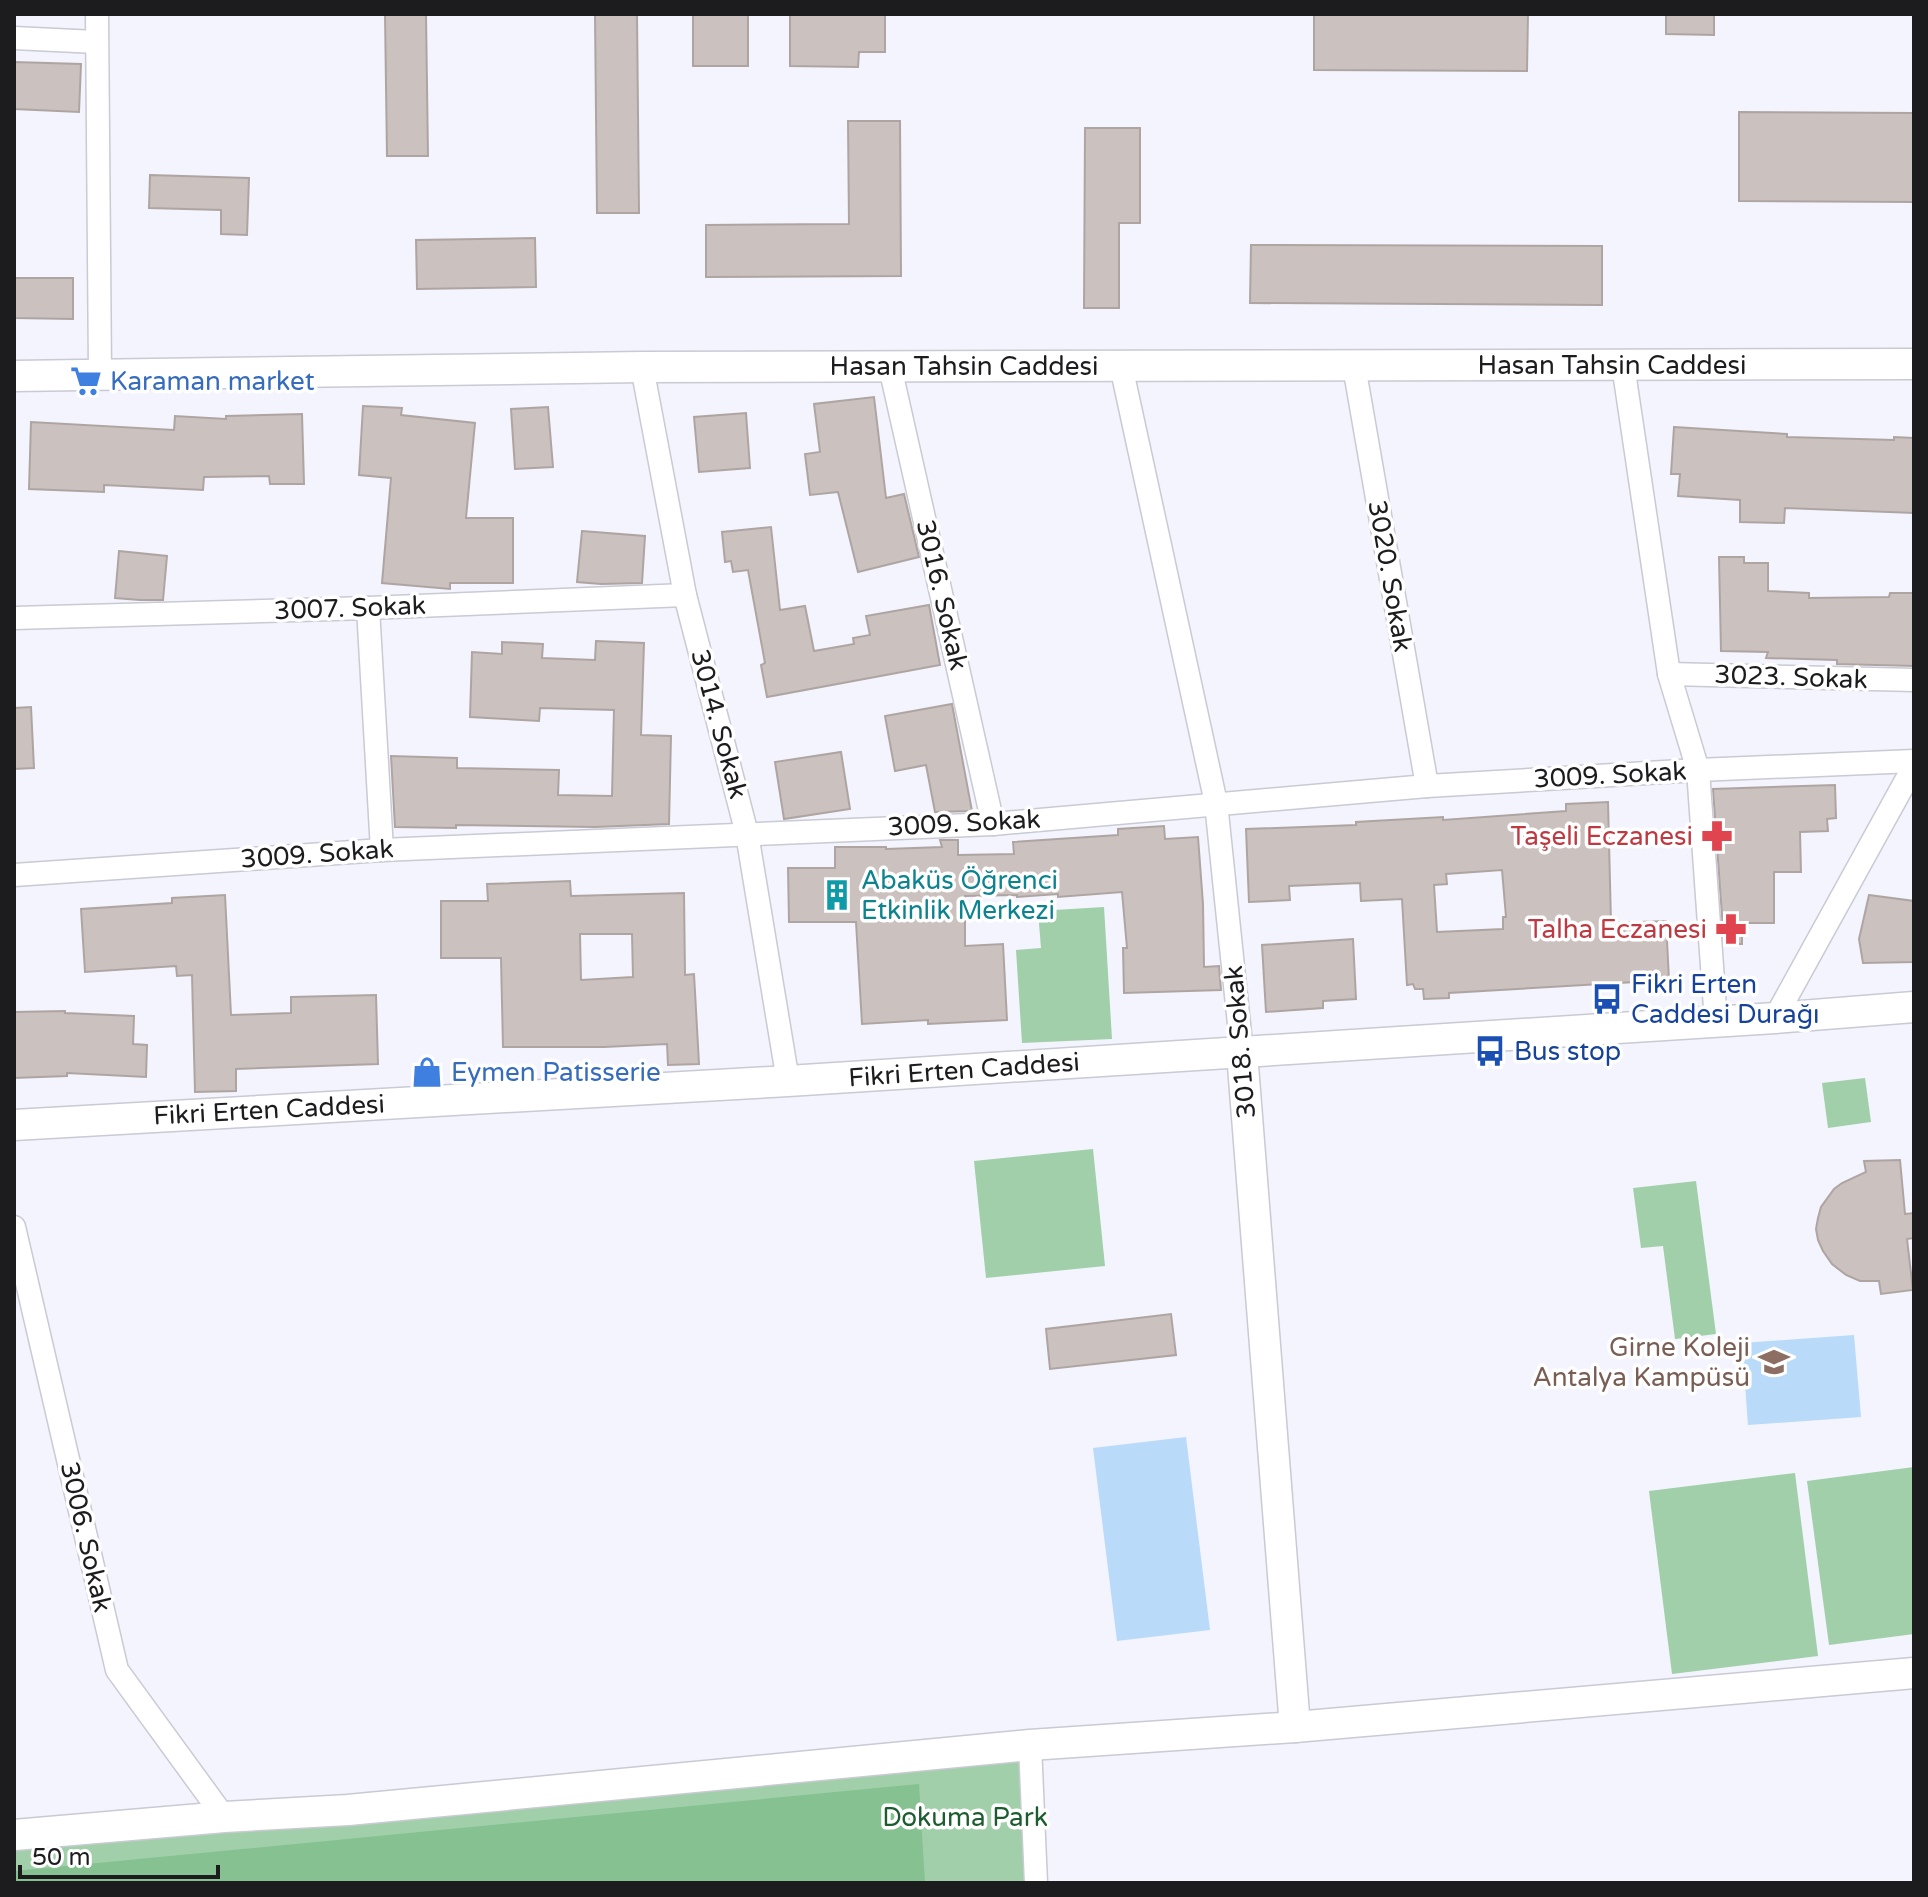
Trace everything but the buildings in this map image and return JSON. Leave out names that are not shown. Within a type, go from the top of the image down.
[{"type":"street","points":[[97,14],[100,374]]},
{"type":"street","points":[[14,38],[96,42]]},
{"type":"street","name":"Hasan Tahsin Caddesi","points":[[14,376],[642,367],[1914,364]]},
{"type":"street","points":[[1623,365],[1669,674],[1698,770],[1716,1022]]},
{"type":"street","name":"3018. Sokak","points":[[1121,366],[1216,803],[1242,1053],[1295,1727]]},
{"type":"street","name":"3020. Sokak","points":[[1354,366],[1427,786]]},
{"type":"street","name":"3014. Sokak","points":[[642,367],[685,595],[747,834],[788,1081]]},
{"type":"street","name":"3016. Sokak","points":[[890,367],[993,824]]},
{"type":"street","name":"3007. Sokak","points":[[14,618],[685,595]]},
{"type":"street","points":[[368,608],[382,850]]},
{"type":"street","name":"3023. Sokak","points":[[1669,674],[1914,680]]},
{"type":"street","points":[[1775,1018],[1914,764]]},
{"type":"street","name":"3009. Sokak","points":[[14,875],[382,850],[993,824],[1427,786],[1698,770],[1914,764]]},
{"type":"street","name":"Fikri Erten Caddesi","points":[[14,1125],[1242,1053],[1914,1007]]},
{"type":"street","name":"3006. Sokak","points":[[14,1227],[117,1670],[224,1817]]},
{"type":"street","points":[[14,1835],[348,1810],[1030,1745],[1295,1727],[1914,1673]]},
{"type":"street","points":[[1030,1745],[1036,1883]]},
{"type":"green space","points":[[1104,907],[1112,1039],[1022,1043],[1016,950],[1041,948],[1038,911]]},
{"type":"green space","points":[[1865,1078],[1871,1122],[1828,1128],[1822,1083]]},
{"type":"green space","points":[[1093,1149],[1105,1266],[986,1278],[974,1161]]},
{"type":"green space","points":[[1696,1181],[1716,1334],[1675,1339],[1663,1246],[1641,1248],[1633,1188]]},
{"type":"green space","points":[[1914,1467],[1914,1634],[1829,1645],[1807,1481]]},
{"type":"green space","points":[[1795,1473],[1818,1656],[1672,1674],[1649,1491]]},
{"type":"green space","name":"Dokuma Park","points":[[1030,1745],[1036,1883],[14,1883],[14,1833]]},
{"type":"green space","points":[[919,1784],[925,1883],[14,1883],[14,1871]]},
{"type":"water","points":[[1854,1335],[1861,1417],[1748,1425],[1742,1343]]},
{"type":"water","points":[[1186,1437],[1210,1630],[1117,1641],[1093,1448]]},
{"type":"place","name":"Karaman market","points":[[86,381]]},
{"type":"place","name":"Taşeli Eczanesi","points":[[1717,836]]},
{"type":"place","name":"Abaküs Öğrenci Etkinlik Merkezi","points":[[837,895]]},
{"type":"place","name":"Talha Eczanesi","points":[[1731,929]]},
{"type":"place","name":"Fikri Erten Caddesi Durağı","points":[[1607,999]]},
{"type":"place","name":"Bus stop","points":[[1490,1051]]},
{"type":"place","name":"Eymen Patisserie","points":[[427,1072]]},
{"type":"place","name":"Girne Koleji Antalya Kampüsü","points":[[1774,1362]]}]
